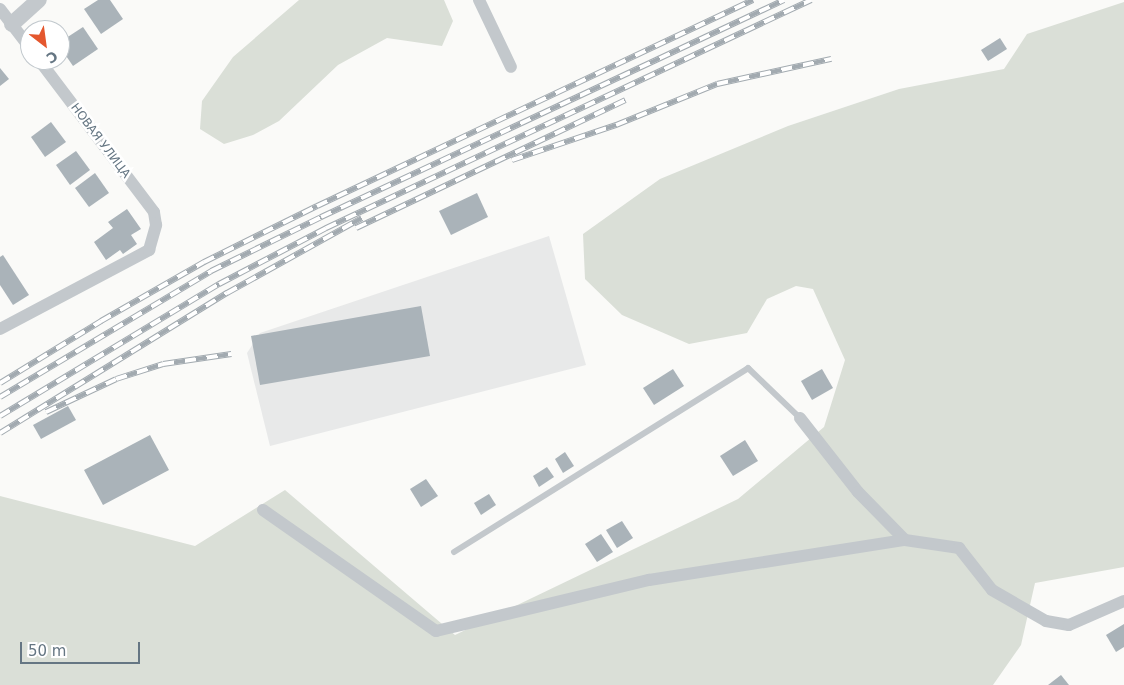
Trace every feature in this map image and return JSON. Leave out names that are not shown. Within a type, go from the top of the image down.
[{"type":"street","points":[[12,24],[39,0]]},
{"type":"street","points":[[479,0],[511,68]]},
{"type":"street","points":[[0,8],[20,35]]},
{"type":"street","name":"НОВАЯ УЛИЦА","points":[[0,329],[148,250],[156,225],[154,212],[47,70]]},
{"type":"street","points":[[800,418],[858,492],[905,540]]},
{"type":"street","points":[[263,510],[436,631],[649,580],[905,540],[960,548],[992,590],[1046,621],[1069,625],[1124,601]]},
{"type":"lane","points":[[454,552],[748,368],[800,418]]},
{"type":"shaded area","points":[[299,0],[444,0],[453,21],[442,46],[387,38],[338,65],[279,121],[253,135],[224,144],[200,129],[202,101],[233,57]]},
{"type":"shaded area","points":[[1124,2],[1124,567],[1035,583],[1021,645],[993,685],[0,685],[0,496],[195,546],[285,490],[455,635],[738,499],[824,427],[845,360],[813,289],[796,286],[767,299],[747,333],[689,344],[622,315],[585,279],[583,234],[660,179],[788,126],[899,89],[1004,69],[1027,34]]},
{"type":"shaded area","points":[[549,236],[586,365],[270,446],[247,353],[260,333]]},
{"type":"building","points":[[98,0],[110,0],[123,19],[101,34],[84,9]]},
{"type":"building","points":[[83,27],[98,49],[73,66],[70,62],[70,35]]},
{"type":"building","points":[[1000,38],[1007,49],[988,61],[981,50]]},
{"type":"building","points":[[0,68],[9,79],[0,86]]},
{"type":"building","points":[[51,122],[66,142],[45,157],[31,137]]},
{"type":"building","points":[[76,151],[90,170],[70,185],[56,165]]},
{"type":"building","points":[[95,173],[109,193],[89,207],[75,188]]},
{"type":"building","points":[[477,193],[488,217],[451,235],[439,211]]},
{"type":"building","points":[[127,209],[141,229],[131,235],[137,244],[123,254],[120,250],[106,260],[94,242],[113,228],[108,222]]},
{"type":"building","points":[[3,255],[29,295],[13,305],[0,285],[0,257]]},
{"type":"building","points":[[421,306],[430,356],[260,385],[251,336]]},
{"type":"building","points":[[673,369],[684,386],[654,405],[643,388]]},
{"type":"building","points":[[822,369],[833,388],[812,400],[801,381]]},
{"type":"building","points":[[68,406],[76,420],[41,439],[33,425]]},
{"type":"building","points":[[150,435],[169,470],[103,505],[84,470]]},
{"type":"building","points":[[745,440],[758,461],[733,476],[720,456]]},
{"type":"building","points":[[565,452],[574,466],[563,473],[555,459]]},
{"type":"building","points":[[547,467],[554,477],[539,487],[533,476]]},
{"type":"building","points":[[426,479],[438,496],[421,507],[410,489]]},
{"type":"building","points":[[489,494],[496,505],[481,515],[474,503]]},
{"type":"building","points":[[622,521],[633,538],[617,548],[606,530]]},
{"type":"building","points":[[601,534],[613,552],[597,562],[585,544]]},
{"type":"building","points":[[1124,624],[1124,647],[1116,652],[1106,635]]},
{"type":"building","points":[[1061,675],[1069,685],[1048,685]]},
{"type":"railway","points":[[0,383],[101,321],[204,262],[317,206],[753,0]]},
{"type":"railway","points":[[0,397],[211,271],[321,217],[784,0]]},
{"type":"railway","points":[[0,416],[219,284],[326,228],[811,0]]},
{"type":"railway","points":[[512,160],[616,125],[717,84],[831,59]]},
{"type":"railway","points":[[356,228],[625,100]]},
{"type":"railway","points":[[0,433],[227,293],[362,218]]},
{"type":"railway","points":[[46,412],[116,379],[163,364],[231,354]]}]
